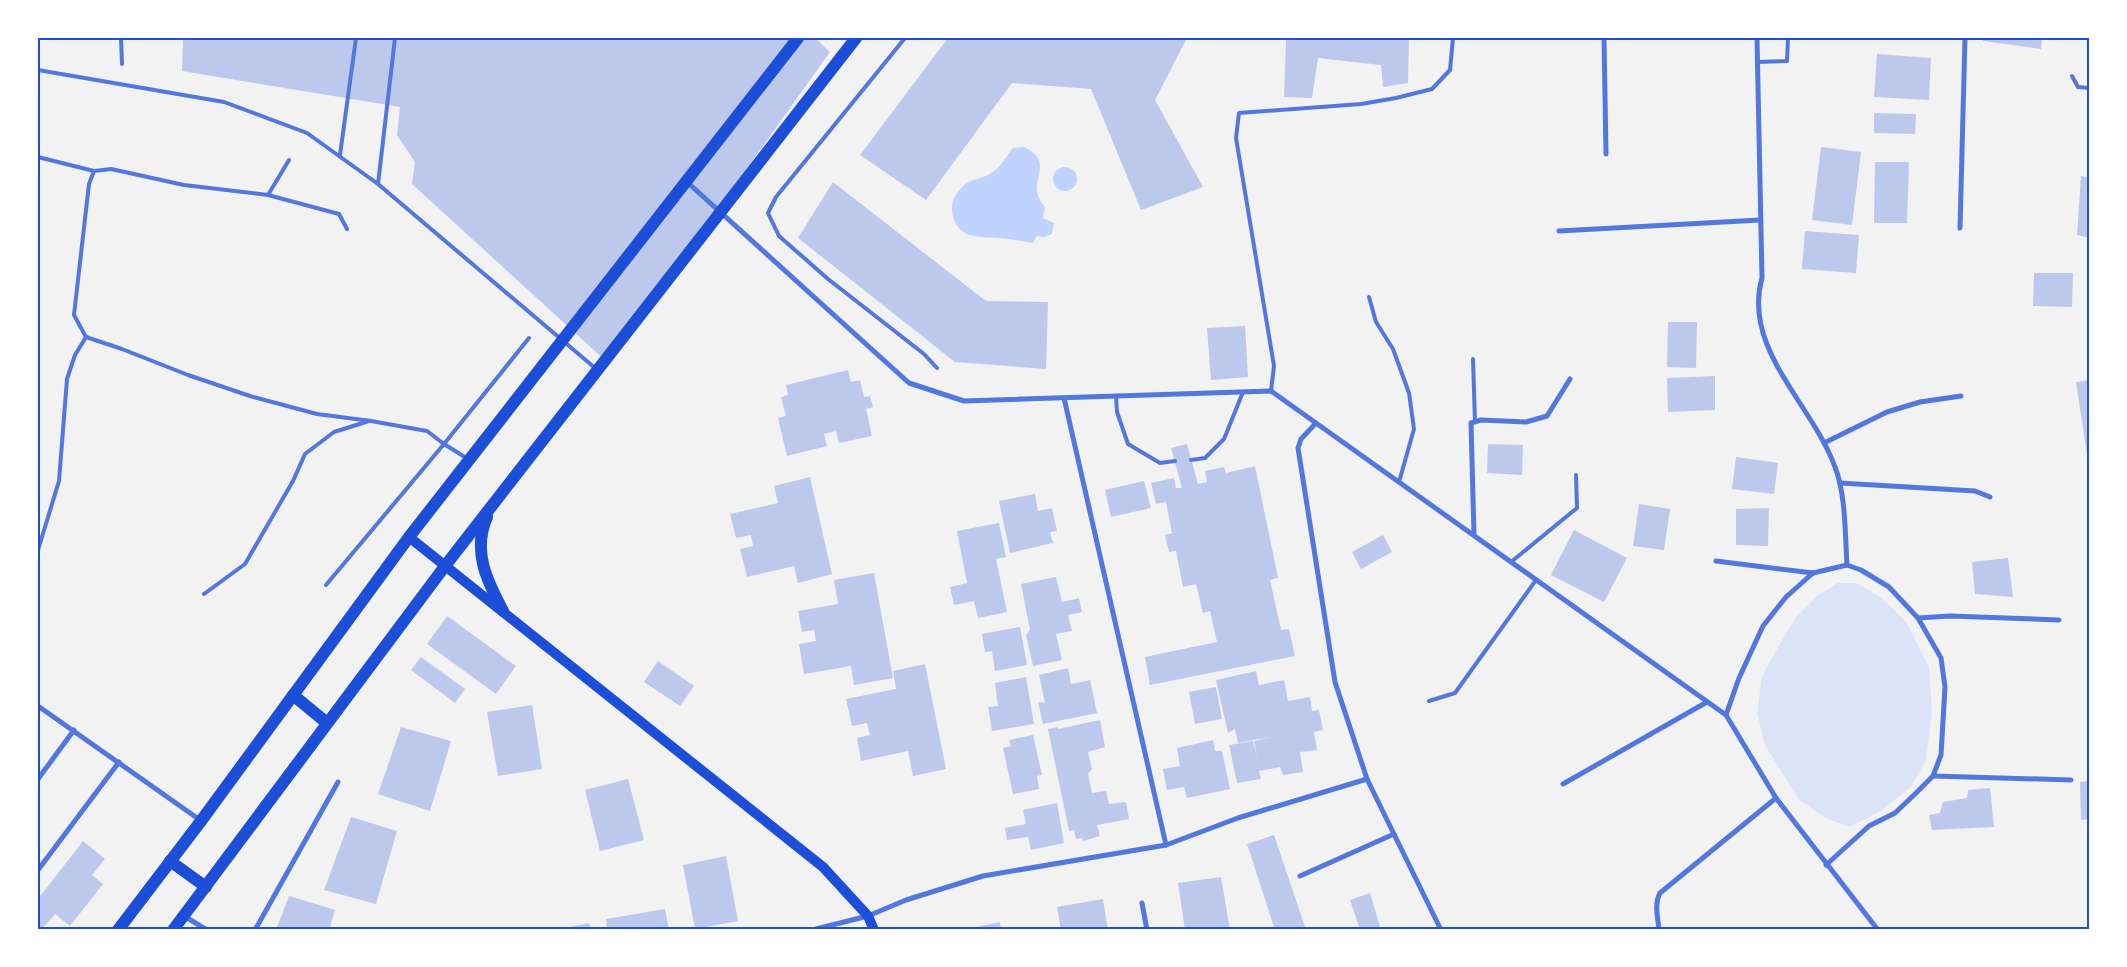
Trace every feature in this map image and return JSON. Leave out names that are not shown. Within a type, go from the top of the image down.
[{"type":"main road","points":[[118,930],[201,821],[468,459],[798,38]]},
{"type":"main road","points":[[173,930],[444,566],[856,38]]},
{"type":"main road","points":[[493,504],[483,526],[480,552],[487,581],[503,611]]},
{"type":"main road","points":[[409,537],[823,867],[868,916],[874,930]]},
{"type":"main road","points":[[293,695],[328,723]]},
{"type":"main road","points":[[170,861],[206,887]]},
{"type":"street","points":[[1604,38],[1606,154]]},
{"type":"street","points":[[1757,38],[1762,278],[1758,293],[1758,314],[1764,336],[1788,384],[1824,443],[1835,466],[1840,483],[1847,565]]},
{"type":"street","points":[[1960,228],[1965,38]]},
{"type":"street","points":[[686,182],[722,212],[858,339],[909,383],[964,401],[1271,391],[1726,715],[1776,798],[1878,930]]},
{"type":"street","points":[[1559,231],[1760,220]]},
{"type":"street","points":[[1474,535],[1470,424],[1481,420],[1526,422],[1547,416],[1570,379]]},
{"type":"street","points":[[1824,443],[1887,412],[1920,402],[1961,396]]},
{"type":"street","points":[[1064,398],[1166,845]]},
{"type":"street","points":[[1316,423],[1301,439],[1298,448],[1335,682],[1367,779],[1441,930]]},
{"type":"street","points":[[1840,483],[1975,491],[1990,497]]},
{"type":"street","points":[[1716,561],[1813,573],[1847,565],[1861,570],[1888,588],[1918,618],[1941,658],[1945,687],[1941,755],[1933,776],[1894,813],[1869,826],[1826,865]]},
{"type":"street","points":[[1726,715],[1739,678],[1763,626],[1786,597],[1813,573]]},
{"type":"street","points":[[1918,618],[1950,616],[2059,620]]},
{"type":"street","points":[[1563,784],[1707,702]]},
{"type":"street","points":[[38,706],[201,821]]},
{"type":"street","points":[[38,779],[74,730]]},
{"type":"street","points":[[38,870],[119,762]]},
{"type":"street","points":[[1933,776],[2071,780]]},
{"type":"street","points":[[812,930],[868,916],[906,900],[982,876],[1166,845],[1238,818],[1367,779]]},
{"type":"street","points":[[255,930],[338,782]]},
{"type":"street","points":[[1659,930],[1657,898],[1660,893],[1776,798]]},
{"type":"street","points":[[1300,876],[1394,834]]},
{"type":"street","points":[[1142,903],[1147,930]]},
{"type":"street","points":[[184,916],[206,930]]},
{"type":"lane","points":[[121,38],[122,64]]},
{"type":"lane","points":[[340,155],[356,38]]},
{"type":"lane","points":[[378,184],[395,38]]},
{"type":"lane","points":[[905,38],[776,197],[768,213],[779,236],[828,279],[924,354],[937,368]]},
{"type":"lane","points":[[1271,391],[1274,366],[1236,138],[1239,113],[1362,104],[1432,89],[1450,70],[1453,38]]},
{"type":"lane","points":[[1757,62],[1787,61],[1788,38]]},
{"type":"lane","points":[[38,70],[224,102],[308,133],[378,184],[596,369]]},
{"type":"lane","points":[[2072,76],[2078,87],[2090,88]]},
{"type":"lane","points":[[38,158],[94,171],[110,169],[184,185],[268,195],[339,214],[347,229]]},
{"type":"lane","points":[[268,195],[289,160]]},
{"type":"lane","points":[[94,171],[88,184],[74,315],[86,337],[250,396],[317,414],[371,421],[427,432],[468,459]]},
{"type":"lane","points":[[1369,297],[1376,322],[1394,350],[1409,393],[1414,429],[1399,482]]},
{"type":"lane","points":[[38,550],[59,481],[67,379],[75,354],[86,337]]},
{"type":"lane","points":[[326,585],[444,444],[529,338]]},
{"type":"lane","points":[[1472,359],[1475,422]]},
{"type":"lane","points":[[1191,460],[1205,458],[1224,439],[1243,392]]},
{"type":"lane","points":[[1116,396],[1116,412],[1128,444],[1160,463],[1175,461]]},
{"type":"lane","points":[[204,594],[245,564],[293,481],[305,454],[334,432],[371,421]]},
{"type":"lane","points":[[1511,562],[1576,508],[1576,475]]},
{"type":"lane","points":[[1430,701],[1455,693],[1536,580]]},
{"type":"shaded area","points":[[1838,583],[1856,583],[1879,596],[1907,623],[1929,667],[1932,711],[1926,760],[1911,787],[1876,814],[1849,827],[1826,818],[1799,800],[1765,745],[1757,713],[1762,676],[1796,617],[1817,596]]},
{"type":"water","points":[[1024,147],[1034,153],[1039,160],[1037,189],[1039,198],[1045,207],[1043,218],[1054,223],[1052,234],[1044,237],[1037,236],[1033,243],[969,235],[963,232],[954,220],[952,211],[953,201],[958,192],[968,182],[994,172],[1013,148]]},
{"type":"water","points":[[1065,167],[1070,168],[1076,174],[1076,184],[1070,190],[1065,191],[1060,190],[1054,184],[1053,179],[1054,174],[1060,168]]},
{"type":"building","points":[[183,38],[815,38],[830,52],[608,363],[412,184],[415,162],[397,135],[400,107],[182,71]]},
{"type":"building","points":[[948,38],[1187,38],[1155,100],[1203,187],[1141,210],[1091,89],[1012,83],[926,200],[860,155]]},
{"type":"building","points":[[1286,38],[1409,38],[1408,83],[1383,87],[1381,65],[1318,58],[1312,98],[1284,97]]},
{"type":"building","points":[[1984,38],[2042,38],[2041,49],[1983,41]]},
{"type":"building","points":[[1877,54],[1931,58],[1929,100],[1874,97]]},
{"type":"building","points":[[1874,113],[1916,114],[1915,134],[1874,133]]},
{"type":"building","points":[[1821,147],[1861,152],[1852,225],[1812,220]]},
{"type":"building","points":[[1875,162],[1909,162],[1907,223],[1874,223]]},
{"type":"building","points":[[2081,176],[2090,178],[2090,238],[2077,235]]},
{"type":"building","points":[[833,182],[986,301],[1048,302],[1046,369],[955,362],[798,238]]},
{"type":"building","points":[[1805,231],[1859,235],[1856,273],[1802,269]]},
{"type":"building","points":[[2034,273],[2073,273],[2072,307],[2033,306]]},
{"type":"building","points":[[1668,322],[1697,322],[1696,368],[1667,367]]},
{"type":"building","points":[[1245,326],[1248,377],[1211,380],[1207,328]]},
{"type":"building","points":[[848,370],[851,382],[860,380],[864,397],[870,396],[873,407],[866,409],[872,436],[839,443],[836,431],[824,434],[827,446],[787,456],[778,418],[786,416],[781,397],[788,395],[786,385]]},
{"type":"building","points":[[1715,376],[1715,410],[1668,412],[1667,378]]},
{"type":"building","points":[[2090,380],[2090,461],[2088,461],[2076,382]]},
{"type":"building","points":[[1187,444],[1198,484],[1207,482],[1205,471],[1224,467],[1226,473],[1255,466],[1278,578],[1270,580],[1281,630],[1289,629],[1295,656],[1150,685],[1145,657],[1217,642],[1210,611],[1203,613],[1196,584],[1183,587],[1176,551],[1169,552],[1165,535],[1172,533],[1166,502],[1156,504],[1151,483],[1174,478],[1176,488],[1182,488],[1171,448]]},
{"type":"building","points":[[1488,444],[1523,445],[1522,475],[1487,473]]},
{"type":"building","points":[[1736,457],[1778,463],[1774,494],[1732,489]]},
{"type":"building","points":[[810,477],[832,574],[798,583],[794,566],[747,577],[740,549],[753,546],[751,535],[736,538],[730,514],[778,503],[774,486]]},
{"type":"building","points":[[1144,481],[1151,508],[1111,517],[1105,490]]},
{"type":"building","points":[[1035,494],[1038,511],[1052,508],[1057,531],[1050,532],[1053,543],[1010,553],[999,501]]},
{"type":"building","points":[[1639,504],[1670,509],[1664,550],[1633,546]]},
{"type":"building","points":[[1769,508],[1768,546],[1736,545],[1736,509]]},
{"type":"building","points":[[999,523],[1006,557],[996,559],[1007,612],[978,618],[974,601],[954,605],[950,587],[967,583],[957,531]]},
{"type":"building","points":[[1574,530],[1627,558],[1604,602],[1551,575]]},
{"type":"building","points":[[1383,535],[1392,552],[1361,569],[1352,552]]},
{"type":"building","points":[[2008,558],[2013,597],[1975,594],[1972,562]]},
{"type":"building","points":[[874,573],[893,678],[854,685],[851,666],[804,674],[799,644],[816,641],[814,630],[802,632],[798,611],[838,604],[834,580]]},
{"type":"building","points":[[1056,577],[1062,602],[1079,598],[1082,612],[1068,615],[1072,631],[1056,634],[1062,660],[1033,666],[1026,635],[1030,630],[1021,584]]},
{"type":"building","points":[[447,616],[516,666],[496,694],[427,644]]},
{"type":"building","points":[[1020,627],[1027,665],[995,671],[992,651],[985,652],[982,634]]},
{"type":"building","points":[[421,657],[465,689],[455,703],[411,670]]},
{"type":"building","points":[[658,661],[694,686],[680,706],[644,682]]},
{"type":"building","points":[[925,664],[946,769],[913,776],[908,751],[861,761],[857,738],[870,735],[867,723],[852,726],[846,699],[896,689],[893,671]]},
{"type":"building","points":[[1068,668],[1071,684],[1090,680],[1097,713],[1043,724],[1038,702],[1045,703],[1039,675]]},
{"type":"building","points":[[1256,671],[1259,685],[1284,680],[1288,701],[1310,697],[1312,711],[1319,710],[1323,730],[1314,732],[1317,750],[1300,752],[1303,772],[1283,775],[1280,767],[1259,771],[1261,779],[1237,783],[1229,745],[1253,741],[1257,757],[1254,741],[1270,737],[1238,743],[1235,729],[1228,733],[1216,680]]},
{"type":"building","points":[[1026,677],[1034,724],[992,731],[988,707],[998,706],[995,683]]},
{"type":"building","points":[[1216,687],[1222,719],[1195,724],[1189,692]]},
{"type":"building","points":[[532,705],[542,769],[498,776],[487,712]]},
{"type":"building","points":[[1100,720],[1105,747],[1088,752],[1092,769],[1088,774],[1092,793],[1106,791],[1109,804],[1126,802],[1129,819],[1097,825],[1100,836],[1083,841],[1082,838],[1076,839],[1074,830],[1069,831],[1048,729],[1058,727],[1058,729]]},
{"type":"building","points":[[401,727],[451,741],[430,811],[378,794]]},
{"type":"building","points":[[1033,735],[1042,775],[1037,776],[1039,789],[1013,794],[1003,748],[1011,746],[1009,740]]},
{"type":"building","points":[[1213,740],[1215,751],[1222,751],[1230,789],[1187,798],[1184,787],[1167,790],[1163,769],[1180,766],[1177,748]]},
{"type":"building","points":[[628,779],[644,840],[600,851],[585,790]]},
{"type":"building","points":[[2090,781],[2090,819],[2081,820],[2080,782]]},
{"type":"building","points":[[1990,788],[1994,827],[1932,830],[1929,815],[1940,813],[1943,802],[1967,798],[1968,790]]},
{"type":"building","points":[[1057,803],[1064,843],[1031,850],[1028,837],[1007,840],[1005,828],[1026,824],[1023,810]]},
{"type":"building","points":[[351,817],[397,831],[376,904],[324,890]]},
{"type":"building","points":[[1274,835],[1306,930],[1275,930],[1247,844]]},
{"type":"building","points":[[83,841],[105,859],[92,875],[103,884],[70,926],[55,914],[41,930],[38,927],[38,899]]},
{"type":"building","points":[[726,856],[738,921],[695,929],[683,865]]},
{"type":"building","points":[[1221,877],[1230,930],[1185,930],[1178,883]]},
{"type":"building","points":[[1370,893],[1381,930],[1360,930],[1350,900]]},
{"type":"building","points":[[289,896],[335,910],[329,930],[276,930]]},
{"type":"building","points":[[1103,899],[1108,930],[1061,930],[1057,907]]},
{"type":"building","points":[[665,909],[669,930],[607,930],[606,919]]},
{"type":"building","points":[[1000,922],[1001,930],[967,930],[967,929]]},
{"type":"building","points":[[589,923],[591,930],[560,930],[560,929]]}]
